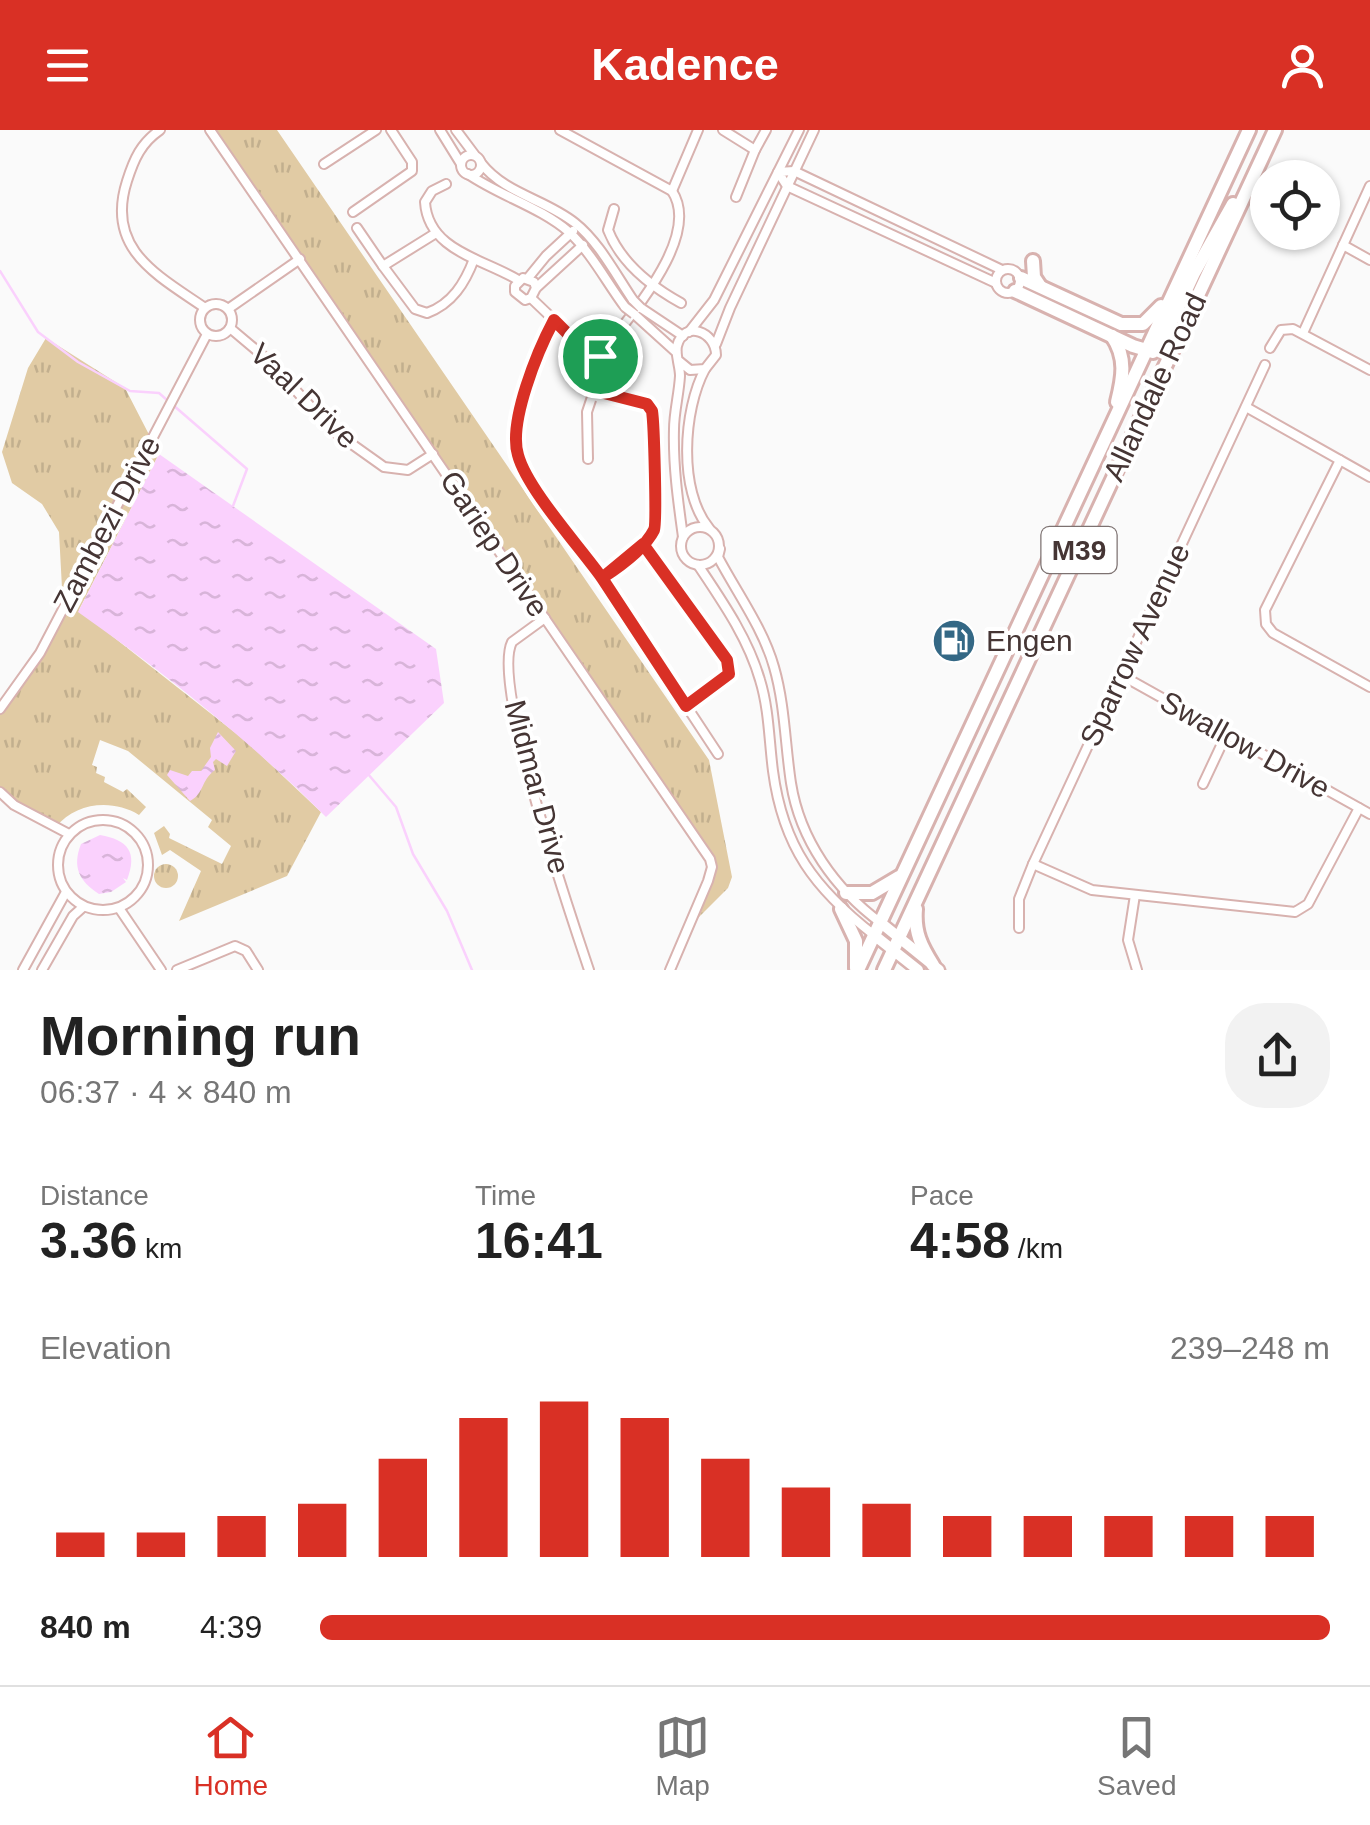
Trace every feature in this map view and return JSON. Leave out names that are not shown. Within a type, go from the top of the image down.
[{"type":"main road","name":"Allandale Road","points":[[857,970],[1249,130]]},
{"type":"main road","name":"Allandale Road","points":[[1261,160],[1275,130]]},
{"type":"main road","points":[[1018,285],[1111,335],[1154,352],[1194,273],[1250,181]]},
{"type":"main road","name":"Allandale Road","points":[[884,970],[1250,184]]},
{"type":"main road","points":[[1018,285],[1040,286],[1108,319],[1136,325],[1152,318],[1190,256]]},
{"type":"main road","points":[[1033,261],[1034,277],[1040,286]]},
{"type":"main road","points":[[1109,434],[1124,367],[1120,349],[1111,335]]},
{"type":"main road","points":[[846,892],[872,892],[904,873]]},
{"type":"main road","points":[[917,896],[914,924],[930,969]]},
{"type":"main road","points":[[841,909],[856,942],[857,970]]},
{"type":"street","points":[[160,130],[143,144],[130,172],[122,198],[123,227],[126,238],[146,266],[204,308]]},
{"type":"street","name":"Gariep Drive","points":[[210,130],[712,864],[693,923],[670,970]]},
{"type":"street","points":[[324,164],[376,130]]},
{"type":"street","points":[[353,212],[412,171],[412,162],[391,130]]},
{"type":"street","points":[[440,130],[468,174],[496,194],[550,218],[570,234],[625,307],[686,334],[703,332],[716,346]]},
{"type":"street","points":[[456,130],[500,183],[578,226],[637,311],[690,370],[705,369]]},
{"type":"street","points":[[560,130],[672,191],[680,224],[653,287],[600,356],[587,412],[588,459]]},
{"type":"street","points":[[672,191],[698,130]]},
{"type":"street","points":[[722,130],[755,150]]},
{"type":"street","points":[[736,197],[766,130]]},
{"type":"street","points":[[720,549],[712,562],[698,565],[688,561],[682,552],[674,456],[678,357],[686,334],[714,300],[799,130]]},
{"type":"street","points":[[814,130],[730,308],[715,360],[705,369],[693,396],[688,455],[694,503],[699,517],[716,535],[718,557],[773,662],[795,802],[802,823],[824,865],[893,950],[930,969]]},
{"type":"street","points":[[461,164],[464,157],[478,159]]},
{"type":"street","points":[[468,174],[478,172],[478,159]]},
{"type":"street","points":[[794,171],[1002,270],[1014,270],[1018,285],[1003,292],[972,270],[787,186],[778,172],[794,171]]},
{"type":"street","points":[[446,184],[432,191],[425,202],[427,218],[436,233],[451,247],[536,288]]},
{"type":"street","points":[[1303,333],[1370,186]]},
{"type":"street","points":[[614,209],[608,221],[610,236],[653,287],[682,303]]},
{"type":"street","points":[[578,226],[515,286],[519,298],[531,298],[590,356],[600,356]]},
{"type":"street","points":[[357,228],[415,309],[427,313],[445,304],[459,289],[474,258]]},
{"type":"street","points":[[384,266],[436,233]]},
{"type":"street","points":[[531,298],[536,288],[590,240]]},
{"type":"street","points":[[1343,245],[1370,260]]},
{"type":"street","points":[[228,309],[300,259]]},
{"type":"street","points":[[996,284],[996,276],[1002,270]]},
{"type":"street","points":[[219,304],[228,309],[230,328],[220,336],[207,334],[200,324],[204,308],[219,304]]},
{"type":"street","points":[[554,320],[518,422],[516,452],[552,513],[602,578],[718,754]]},
{"type":"street","name":"Vaal Drive","points":[[230,328],[268,360],[332,430],[384,467],[408,470],[433,454]]},
{"type":"street","points":[[1270,348],[1283,328],[1303,333],[1370,370]]},
{"type":"street","name":"Zambezi Drive","points":[[0,709],[40,653],[207,334]]},
{"type":"street","name":"Sparrow Avenue","points":[[1019,928],[1020,900],[1033,864],[1265,365]]},
{"type":"street","points":[[596,385],[607,396],[647,404],[652,411],[657,518],[654,531],[643,544],[602,578]]},
{"type":"street","points":[[1246,408],[1370,477]]},
{"type":"street","points":[[1340,460],[1264,614],[1273,634],[1370,687]]},
{"type":"street","points":[[683,537],[694,528],[709,528]]},
{"type":"street","points":[[643,544],[730,667],[729,674],[686,706]]},
{"type":"street","points":[[698,565],[732,618],[760,677],[773,774],[786,828],[808,872],[841,909],[878,929],[900,935],[930,969]]},
{"type":"street","name":"Midmar Drive","points":[[545,618],[510,644],[508,672],[526,765],[589,970]]},
{"type":"street","name":"Swallow Drive","points":[[1121,676],[1370,814]]},
{"type":"street","points":[[1203,784],[1226,735]]},
{"type":"street","points":[[0,792],[14,805],[70,834]]},
{"type":"street","points":[[1033,864],[1080,886],[1285,913],[1301,910],[1360,808]]},
{"type":"street","points":[[114,821],[141,840],[148,871],[133,900],[119,908],[95,910],[66,892],[58,863],[70,834],[82,824],[114,821]]},
{"type":"street","points":[[23,970],[66,892]]},
{"type":"street","points":[[1135,895],[1128,940],[1137,970]]},
{"type":"street","points":[[42,970],[73,916],[83,906]]},
{"type":"street","points":[[119,908],[161,970]]},
{"type":"street","points":[[177,970],[235,946],[246,951],[258,970]]},
{"type":"green space","points":[[209,130],[277,130],[709,760],[732,877],[728,888],[693,923],[710,859]]},
{"type":"green space","points":[[46,338],[125,388],[159,454],[79,610],[247,742],[321,812],[287,876],[179,921],[201,871],[170,850],[162,855],[154,833],[164,826],[169,838],[222,864],[231,846],[208,827],[212,820],[128,751],[100,740],[92,765],[97,767],[96,773],[105,777],[104,782],[123,792],[127,789],[146,807],[139,815],[118,807],[95,806],[74,812],[56,827],[14,805],[0,790],[0,709],[38,655],[63,607],[59,532],[42,504],[12,483],[2,452],[28,368]]},
{"type":"green space","points":[[166,864],[178,876],[166,888],[154,876]]},
{"type":"water","points":[[159,454],[436,649],[444,703],[326,817],[207,709],[78,612]]},
{"type":"water","points":[[218,732],[236,751],[227,766],[216,759],[213,762],[215,770],[190,801],[167,775],[170,770],[188,776],[192,771],[201,771],[211,757],[210,748]]},
{"type":"water","points":[[100,835],[124,844],[131,862],[127,880],[123,878],[126,882],[111,892],[99,894],[82,879],[77,860],[81,844]]},
{"type":"waterway","points":[[0,271],[38,332],[78,362],[130,391],[159,393],[167,400]]},
{"type":"waterway","points":[[173,405],[247,469],[233,506]]},
{"type":"waterway","points":[[368,774],[396,807],[413,854],[447,911],[472,970]]},
{"type":"place","name":"Engen","points":[[954,641]]},
{"type":"route","points":[[600,356],[590,356],[554,320],[541,345],[518,422],[516,452],[552,513],[602,578],[643,544],[727,660],[729,674],[686,706],[602,578],[612,572],[643,544],[654,531],[657,518],[654,416],[647,404],[600,392],[596,385],[600,356]]}]
